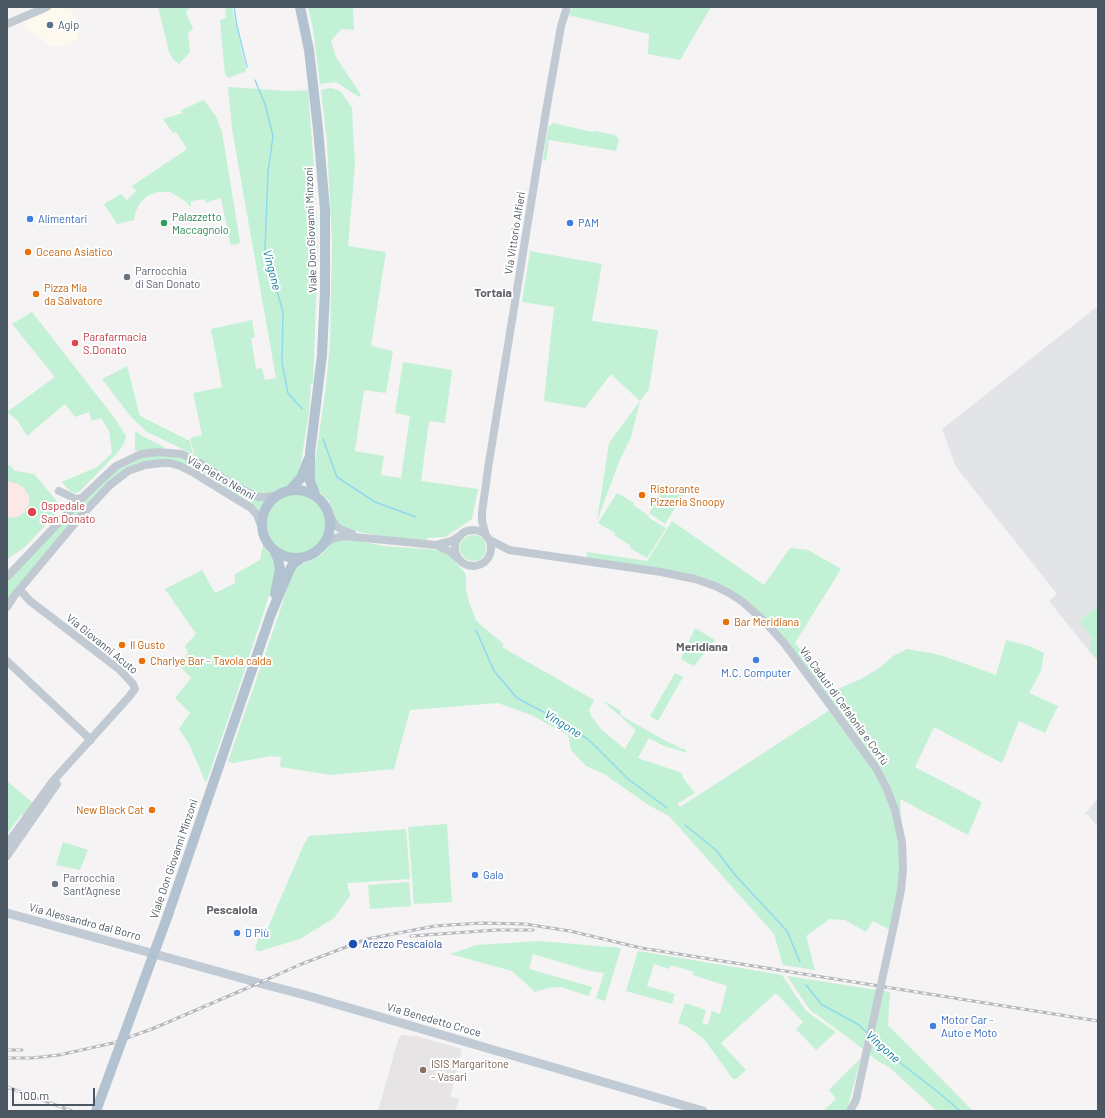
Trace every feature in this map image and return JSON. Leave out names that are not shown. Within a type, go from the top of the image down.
[{"type":"main road","name":"Viale Don Giovanni Minzoni","points":[[300,7],[308,50],[317,121],[324,210],[325,292],[322,354],[310,453],[310,481],[314,494]]},
{"type":"main road","name":"Viale Don Giovanni Minzoni","points":[[290,490],[301,478],[310,453]]},
{"type":"main road","points":[[290,490],[303,490],[314,494],[324,503],[330,515],[330,534],[319,550],[311,555],[301,558],[291,558],[282,555],[273,549],[266,541],[261,525],[269,502],[278,494],[290,490]]},
{"type":"main road","name":"Viale Don Giovanni Minzoni","points":[[271,614],[280,569],[278,559],[273,549]]},
{"type":"main road","name":"Viale Don Giovanni Minzoni","points":[[96,1111],[168,915],[271,614],[288,571],[293,564],[301,558]]},
{"type":"main road","name":"Via Alessandro dal Borro","points":[[7,913],[158,955]]},
{"type":"main road","name":"Via Benedetto Croce","points":[[158,955],[305,995],[703,1111]]},
{"type":"street","points":[[7,24],[47,7]]},
{"type":"street","name":"Via Vittorio Alfieri","points":[[488,538],[482,521],[482,512],[545,117],[561,26],[567,7]]},
{"type":"street","name":"Via Pietro Nenni","points":[[7,577],[72,508],[116,466],[141,454],[158,452],[182,454],[235,486],[258,497],[278,494]]},
{"type":"street","name":"Via Pietro Nenni","points":[[7,607],[81,516],[116,478],[128,471],[145,465],[170,463],[187,470],[251,508],[257,515],[261,525]]},
{"type":"street","points":[[59,490],[76,499],[82,498]]},
{"type":"street","points":[[72,508],[81,516]]},
{"type":"street","name":"Via Vittorio Alfieri","points":[[470,531],[482,512]]},
{"type":"street","points":[[330,515],[340,529],[358,537]]},
{"type":"street","points":[[325,543],[335,538],[344,536],[388,542],[436,545],[452,541],[470,531],[476,530],[482,532],[488,538],[492,552],[489,558]]},
{"type":"street","points":[[458,559],[455,547],[460,536]]},
{"type":"street","name":"Via Caduti di Cefalonia e Corfù","points":[[488,538],[509,550],[661,572],[695,579],[729,593],[743,602],[765,622],[784,643],[876,768],[887,789],[895,810],[902,842],[903,869],[901,890],[895,920],[856,1100],[850,1111]]},
{"type":"street","points":[[436,545],[451,552],[462,563],[474,567],[481,565],[489,558],[509,550]]},
{"type":"street","name":"Via Giovanni Acuto","points":[[20,590],[30,602],[92,648],[128,677],[133,684],[135,689],[91,740]]},
{"type":"street","points":[[7,661],[91,740],[44,793],[7,844]]},
{"type":"street","points":[[7,856],[76,757]]},
{"type":"street","name":"Via Caduti di Cefalonia e Corfù","points":[[856,1100],[857,1111]]},
{"type":"shaded area","points":[[47,7],[65,7],[71,10],[76,19],[72,22],[79,36],[77,39],[57,47],[51,46],[27,29],[19,19]]},
{"type":"shaded area","points":[[1098,306],[1098,662],[1049,601],[1057,594],[956,467],[942,429]]},
{"type":"shaded area","name":"Ospedale San Donato","points":[[7,465],[10,465],[15,471],[34,474],[60,505],[58,506],[59,509],[57,513],[25,547],[7,559]]},
{"type":"shaded area","points":[[1098,798],[1098,827],[1087,814],[1085,814]]},
{"type":"shaded area","name":"ISIS Margaritone - Vasari","points":[[402,1035],[416,1036],[462,1049],[450,1097],[459,1099],[455,1111],[378,1111],[398,1040]]},
{"type":"green space","points":[[158,7],[190,7],[186,12],[193,29],[188,33],[190,52],[179,64],[173,59],[169,52]]},
{"type":"green space","points":[[225,7],[232,7],[246,71],[229,78],[225,75],[220,20],[226,18]]},
{"type":"green space","points":[[308,7],[353,7],[354,30],[341,29],[331,41],[336,57],[361,95],[359,97],[336,82],[320,84],[313,29]]},
{"type":"green space","points":[[573,7],[711,7],[680,60],[648,54],[649,34],[568,15]]},
{"type":"green space","points":[[228,87],[290,91],[308,90],[318,249],[313,383],[311,383],[309,412],[299,475],[288,486],[265,495],[254,492],[195,456],[190,438],[202,435],[193,393],[222,387],[211,329],[252,320],[255,337],[251,338],[256,369],[262,368],[265,380],[276,378],[232,129]]},
{"type":"green space","points":[[331,88],[342,93],[352,108],[355,165],[348,246],[386,252],[371,346],[393,351],[386,393],[364,390],[355,451],[384,456],[381,475],[401,478],[410,416],[395,413],[403,362],[452,370],[445,423],[429,421],[421,481],[478,489],[472,519],[445,537],[427,538],[427,541],[385,537],[349,530],[338,524],[329,501],[316,489],[314,483],[315,462],[326,386],[330,343],[332,243],[327,141],[321,90]]},
{"type":"green space","points":[[204,100],[217,118],[222,132],[240,242],[238,244],[231,245],[230,243],[221,198],[205,203],[205,199],[191,201],[191,207],[185,201],[170,192],[158,192],[147,196],[140,203],[134,220],[117,224],[104,204],[121,194],[127,200],[136,191],[132,186],[187,149],[176,132],[173,133],[163,119],[183,113],[181,110]]},
{"type":"green space","points":[[553,123],[592,132],[595,131],[615,135],[619,140],[616,151],[549,140],[546,161],[543,160],[548,127]]},
{"type":"green space","points":[[530,251],[602,264],[592,321],[658,330],[649,389],[640,401],[611,374],[585,408],[544,401],[554,307],[522,302]]},
{"type":"green space","points":[[32,312],[113,416],[126,436],[120,450],[79,492],[75,493],[70,491],[62,482],[97,467],[112,453],[109,431],[101,418],[92,421],[89,412],[75,417],[65,404],[27,436],[18,421],[7,412],[55,377],[12,324]]},
{"type":"green space","points":[[127,366],[140,416],[190,441],[193,454],[147,432],[131,417],[102,379]]},
{"type":"green space","points":[[640,401],[631,437],[619,462],[597,521],[609,443]]},
{"type":"green space","points":[[136,432],[164,447],[164,448],[135,451]]},
{"type":"green space","points":[[162,454],[179,456],[267,500],[259,512],[186,466],[128,469],[110,480],[7,603],[7,572],[106,477],[123,465],[143,457]]},
{"type":"green space","name":"Ospedale San Donato","points":[[10,465],[15,471],[34,474],[60,505],[58,506],[59,509],[57,513],[25,547],[7,559],[7,517],[14,518],[21,515],[27,509],[29,503],[29,496],[24,488],[18,484],[7,481],[7,467]]},
{"type":"green space","points":[[667,483],[684,493],[665,524],[649,513]]},
{"type":"green space","points":[[617,493],[634,503],[633,505],[649,516],[649,518],[666,528],[647,558],[630,548],[631,546],[614,535],[615,533],[598,523]]},
{"type":"green space","points":[[297,494],[314,499],[322,507],[327,524],[322,541],[314,549],[297,554],[280,549],[272,541],[267,524],[272,507],[280,499]]},
{"type":"green space","points":[[672,521],[764,585],[790,548],[808,550],[841,569],[795,643],[833,691],[861,679],[879,668],[893,656],[907,649],[946,657],[996,675],[1006,640],[1029,646],[1044,653],[1041,671],[1029,693],[1058,706],[1045,733],[1019,721],[1002,763],[934,727],[915,767],[982,802],[968,835],[900,799],[903,869],[892,931],[873,921],[866,932],[845,920],[830,919],[806,936],[815,970],[783,965],[774,934],[669,816],[650,806],[604,774],[586,766],[571,750],[568,735],[531,715],[498,703],[410,710],[394,769],[331,775],[280,767],[281,757],[271,756],[233,763],[228,761],[292,572],[302,563],[312,560],[322,554],[331,543],[344,538],[384,546],[441,550],[450,555],[465,573],[469,602],[476,620],[504,644],[502,647],[594,700],[589,710],[592,717],[601,729],[625,749],[636,730],[604,701],[621,711],[620,715],[671,744],[672,743],[681,749],[683,748],[688,753],[664,746],[649,738],[638,758],[682,773],[683,778],[695,793],[677,804],[680,807],[833,708],[765,622],[714,585],[586,562],[587,552],[647,561]]},
{"type":"green space","points":[[473,535],[482,539],[486,548],[482,557],[473,561],[464,557],[460,548],[464,539]]},
{"type":"green space","points":[[263,545],[276,564],[275,578],[206,783],[189,744],[179,729],[190,713],[175,698],[191,678],[179,665],[188,653],[185,646],[196,634],[165,589],[202,570],[215,593],[235,583],[235,574],[260,560]]},
{"type":"green space","points":[[1098,606],[1098,660],[1090,650],[1092,638],[1079,621]]},
{"type":"green space","points":[[695,628],[715,640],[694,666],[681,659]]},
{"type":"green space","points":[[675,673],[683,677],[658,721],[650,716]]},
{"type":"green space","points":[[7,781],[33,803],[25,814],[21,815],[7,834]]},
{"type":"green space","points":[[447,824],[452,902],[414,904],[408,827]]},
{"type":"green space","points":[[406,829],[410,879],[347,883],[350,896],[334,918],[300,939],[257,951],[255,947],[263,928],[267,930],[304,844],[309,836]]},
{"type":"green space","points":[[63,842],[88,850],[80,870],[56,865]]},
{"type":"green space","points":[[409,882],[411,906],[370,909],[368,885]]},
{"type":"green space","points":[[540,941],[621,948],[605,1001],[596,998],[604,973],[590,971],[533,954],[529,969],[592,987],[589,996],[561,987],[548,988],[535,992],[512,971],[450,954],[477,945]]},
{"type":"green space","points":[[638,951],[782,975],[806,1011],[836,1032],[816,1050],[796,1029],[803,1022],[776,993],[721,1043],[746,1070],[736,1079],[733,1079],[704,1039],[686,1026],[678,1023],[685,1003],[706,1010],[702,1023],[708,1025],[712,1011],[720,1014],[727,986],[693,975],[694,972],[671,965],[669,969],[654,964],[647,986],[675,994],[672,1004],[626,991]]},
{"type":"green space","points":[[787,976],[890,992],[888,1025],[973,1111],[937,1111],[889,1067],[878,1061],[810,1010]]},
{"type":"green space","points":[[861,1058],[848,1106],[845,1111],[823,1111],[836,1099],[829,1090]]},
{"type":"waterway","name":"Vingone","points":[[234,7],[247,67]]},
{"type":"waterway","name":"Vingone","points":[[255,80],[265,104],[273,136],[268,172],[265,249],[283,312],[282,363],[288,393],[302,409]]},
{"type":"waterway","name":"Vingone","points":[[323,439],[337,477],[375,502],[416,517]]},
{"type":"waterway","name":"Vingone","points":[[476,630],[494,671],[517,698],[551,716],[589,740],[628,779],[667,808]]},
{"type":"waterway","name":"Vingone","points":[[685,825],[716,850],[735,875],[787,931],[800,962]]},
{"type":"waterway","name":"Vingone","points":[[806,985],[821,1004],[859,1025],[868,1034]]},
{"type":"waterway","name":"Vingone","points":[[872,1038],[881,1048],[960,1111]]},
{"type":"railway","points":[[7,1058],[32,1058],[59,1055],[113,1043],[152,1029],[299,965],[367,939],[435,926],[481,923],[525,924],[570,931],[641,948],[1098,1021]]},
{"type":"railway","points":[[411,936],[496,930],[533,930]]},
{"type":"railway","points":[[7,1050],[22,1050]]},
{"type":"railway","points":[[7,1087],[72,1111]]},
{"type":"place","name":"Agip","points":[[50,25]]},
{"type":"place","name":"Alimentari","points":[[30,219]]},
{"type":"place","name":"Palazzetto Maccagnolo","points":[[164,223]]},
{"type":"place","name":"PAM","points":[[570,223]]},
{"type":"place","name":"Oceano Asiatico","points":[[28,252]]},
{"type":"place","name":"Parrocchia di San Donato","points":[[127,277]]},
{"type":"place","name":"Pizza Mia da Salvatore","points":[[36,294]]},
{"type":"place","name":"Parafarmacia S.Donato","points":[[75,343]]},
{"type":"place","name":"Ristorante Pizzeria Snoopy","points":[[642,495]]},
{"type":"place","name":"Ospedale San Donato","points":[[32,512]]},
{"type":"place","name":"Bar Meridiana","points":[[726,622]]},
{"type":"place","name":"Il Gusto","points":[[122,645]]},
{"type":"place","name":"M.C. Computer","points":[[756,660]]},
{"type":"place","name":"Charlye Bar - Tavola calda","points":[[142,661]]},
{"type":"place","name":"New Black Cat","points":[[152,810]]},
{"type":"place","name":"Gala","points":[[475,875]]},
{"type":"place","name":"Parrocchia Sant'Agnese","points":[[55,884]]},
{"type":"place","name":"D Più","points":[[237,933]]},
{"type":"place","name":"Arezzo Pescaiola","points":[[353,944]]},
{"type":"place","name":"Motor Car - Auto e Moto","points":[[933,1026]]},
{"type":"place","name":"ISIS Margaritone - Vasari","points":[[423,1070]]},
{"type":"district","name":"Tortaia","points":[[493,293]]},
{"type":"district","name":"Meridiana","points":[[702,647]]},
{"type":"district","name":"Pescaiola","points":[[232,910]]}]
